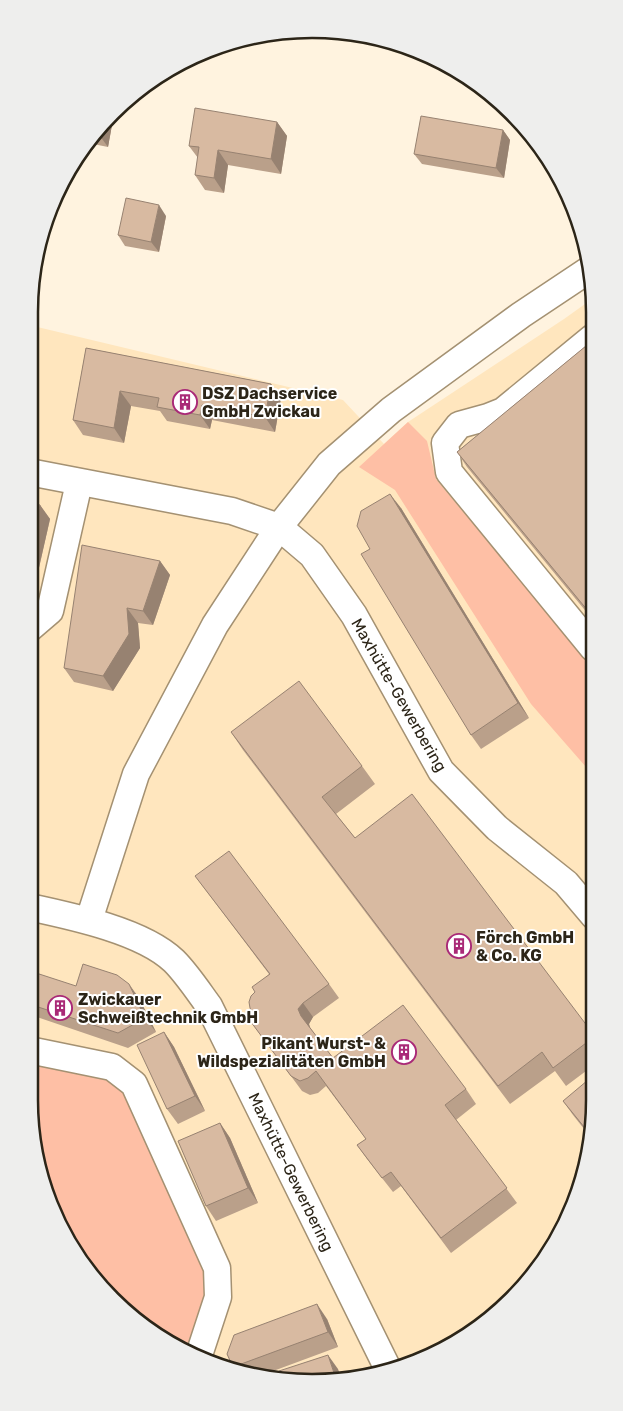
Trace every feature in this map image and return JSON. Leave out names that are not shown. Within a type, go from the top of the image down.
[{"type":"street","points":[[89,920],[136,774],[215,625],[279,527],[329,464],[391,410],[583,274]]},
{"type":"street","points":[[586,343],[503,410],[459,425],[446,443],[449,472],[586,639]]},
{"type":"street","name":"Maxhütte-Gewerbering","points":[[38,474],[232,511],[279,527],[312,555],[354,615],[441,770],[497,828],[566,883],[586,907]]},
{"type":"street","points":[[38,621],[50,611],[79,483]]},
{"type":"street","name":"Maxhütte-Gewerbering","points":[[38,909],[89,920],[154,946],[174,961],[209,1006],[385,1363]]},
{"type":"street","points":[[38,1052],[112,1067],[134,1084],[217,1268],[218,1297],[200,1350]]},
{"type":"shaded area","points":[[586,304],[586,1100],[580,1153],[571,1188],[549,1236],[518,1280],[478,1317],[433,1345],[400,1359],[382,1364],[329,1373],[312,1374],[276,1371],[223,1359],[204,1351],[38,1056],[38,327],[343,400],[384,444],[408,422]]},
{"type":"shaded area","points":[[408,422],[427,441],[436,479],[586,661],[586,767],[531,704],[395,490],[359,467]]},
{"type":"shaded area","points":[[38,1043],[142,1083],[230,1263],[228,1301],[210,1354],[174,1337],[145,1317],[105,1280],[94,1266],[66,1221],[52,1188],[47,1170],[38,1117]]},
{"type":"building","points":[[195,108],[277,122],[271,159],[218,150],[214,178],[195,175],[199,147],[189,146]]},
{"type":"building","points":[[421,116],[503,130],[496,168],[414,154]]},
{"type":"building","points":[[126,198],[159,205],[151,242],[118,235]]},
{"type":"building","points":[[586,346],[586,609],[457,452]]},
{"type":"building","name":"DSZ Dachservice GmbH Zwickau","points":[[86,348],[271,384],[265,417],[202,405],[200,415],[157,407],[159,398],[120,391],[114,428],[73,420]]},
{"type":"building","points":[[390,494],[518,703],[471,735],[361,554],[370,549],[357,526],[361,511]]},
{"type":"building","points":[[82,545],[160,561],[143,611],[127,608],[129,634],[103,676],[64,668]]},
{"type":"building","name":"Förch GmbH & Co. KG","points":[[299,681],[362,766],[322,797],[355,838],[412,794],[586,1024],[586,1043],[553,1068],[542,1052],[498,1086],[231,732]]},
{"type":"building","name":"Pikant Wurst- & Wildspezialitäten GmbH","points":[[229,851],[329,984],[303,1003],[298,1009],[301,1016],[333,1058],[403,1005],[466,1089],[445,1105],[507,1188],[441,1238],[391,1172],[382,1178],[357,1145],[366,1139],[316,1071],[308,1078],[300,1081],[291,1076],[248,1018],[253,1014],[249,1002],[255,992],[252,987],[270,974],[195,876]]},
{"type":"building","points":[[83,964],[117,975],[129,984],[145,1018],[118,1033],[38,1007],[38,974],[76,986]]},
{"type":"building","points":[[164,1032],[195,1096],[167,1109],[137,1045]]},
{"type":"building","points":[[586,1082],[584,1127],[563,1101]]},
{"type":"building","points":[[220,1123],[248,1188],[206,1206],[178,1141]]},
{"type":"building","points":[[317,1304],[328,1332],[241,1364],[230,1361],[227,1354],[234,1335]]},
{"type":"building","points":[[328,1355],[334,1372],[312,1374],[279,1371]]},
{"type":"place","name":"DSZ Dachservice GmbH Zwickau","points":[[185,402]]},
{"type":"place","name":"Förch GmbH & Co. KG","points":[[459,946]]},
{"type":"place","name":"Zwickauer Schweißtechnik GmbH","points":[[60,1008]]},
{"type":"place","name":"Pikant Wurst- & Wildspezialitäten GmbH","points":[[404,1052]]}]
